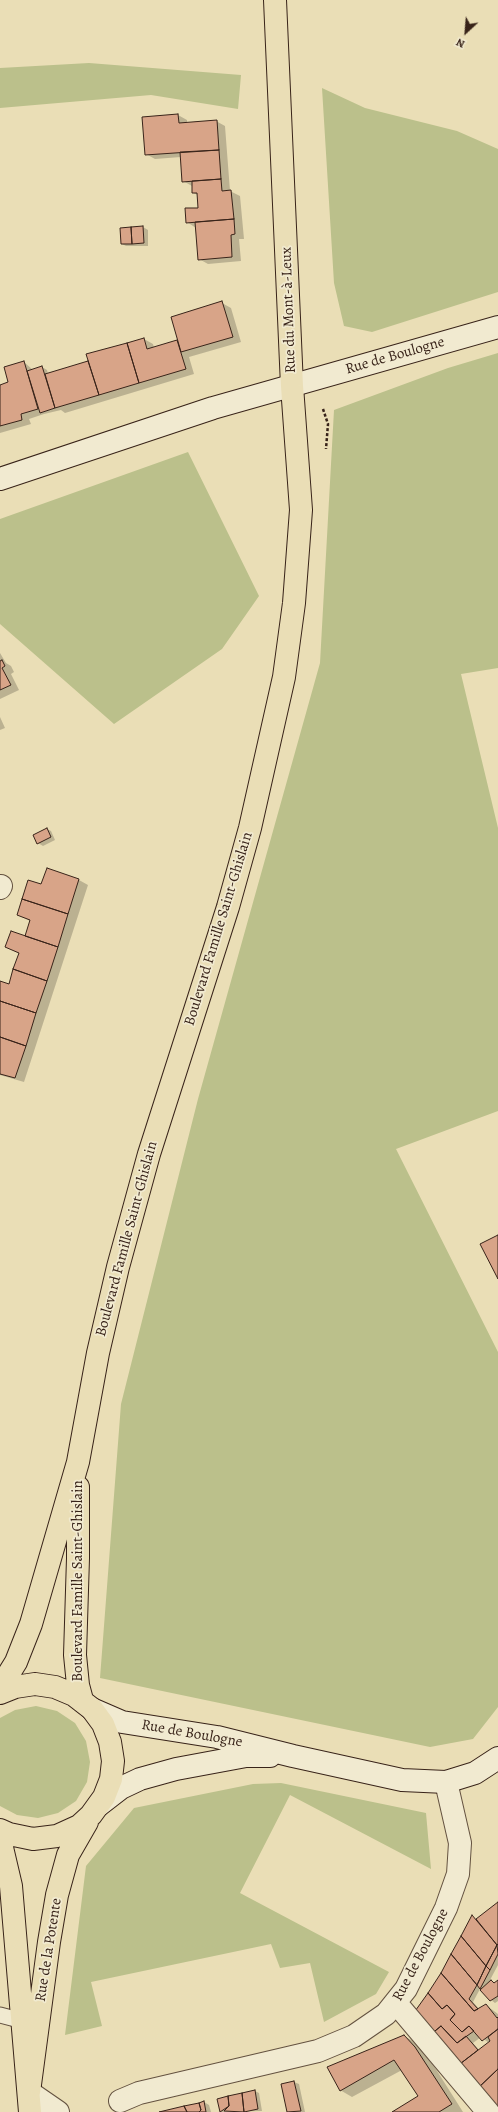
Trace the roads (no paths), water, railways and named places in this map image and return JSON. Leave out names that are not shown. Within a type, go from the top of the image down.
[{"type":"main road","name":"Rue du Mont-à-Leux","points":[[275,0],[292,386]]},
{"type":"main road","name":"Boulevard Famille Saint-Ghislain","points":[[0,1688],[16,1662],[31,1624],[78,1462],[98,1353],[118,1267],[149,1154],[228,907],[250,828],[284,677],[294,604],[301,510],[292,386]]},
{"type":"main road","name":"Boulevard Famille Saint-Ghislain","points":[[78,1462],[78,1558],[75,1655],[78,1685],[87,1704]]},
{"type":"main road","points":[[0,1693],[25,1685],[45,1685],[64,1690],[87,1704]]},
{"type":"main road","name":"Rue de la Potente","points":[[29,2102],[49,1942],[58,1891],[68,1855],[74,1842],[108,1788],[113,1760],[107,1732],[87,1704]]},
{"type":"main road","points":[[0,1830],[24,1838],[49,1838],[72,1830],[95,1810]]},
{"type":"main road","name":"Rue de la Potente","points":[[0,1839],[11,1886],[29,2102]]},
{"type":"street","name":"Rue de Boulogne","points":[[292,386],[498,327]]},
{"type":"street","name":"Rue du Mont-à-Leux","points":[[0,479],[213,408],[292,386]]},
{"type":"street","name":"Rue de Boulogne","points":[[87,1704],[122,1722],[218,1736],[293,1756],[402,1780],[446,1782],[475,1773],[498,1758]]},
{"type":"street","name":"Rue de Boulogne","points":[[95,1810],[121,1788],[140,1779],[176,1769],[246,1756],[293,1756]]},
{"type":"street","name":"Rue de Boulogne","points":[[120,2101],[139,2093],[304,2054],[338,2044],[371,2026],[396,2003],[406,1989],[446,1908],[458,1874],[460,1843],[446,1782]]},
{"type":"street","points":[[396,2003],[488,2112]]},
{"type":"street","points":[[29,2102],[58,2112]]},
{"type":"lane","points":[[0,2015],[23,2021]]}]
